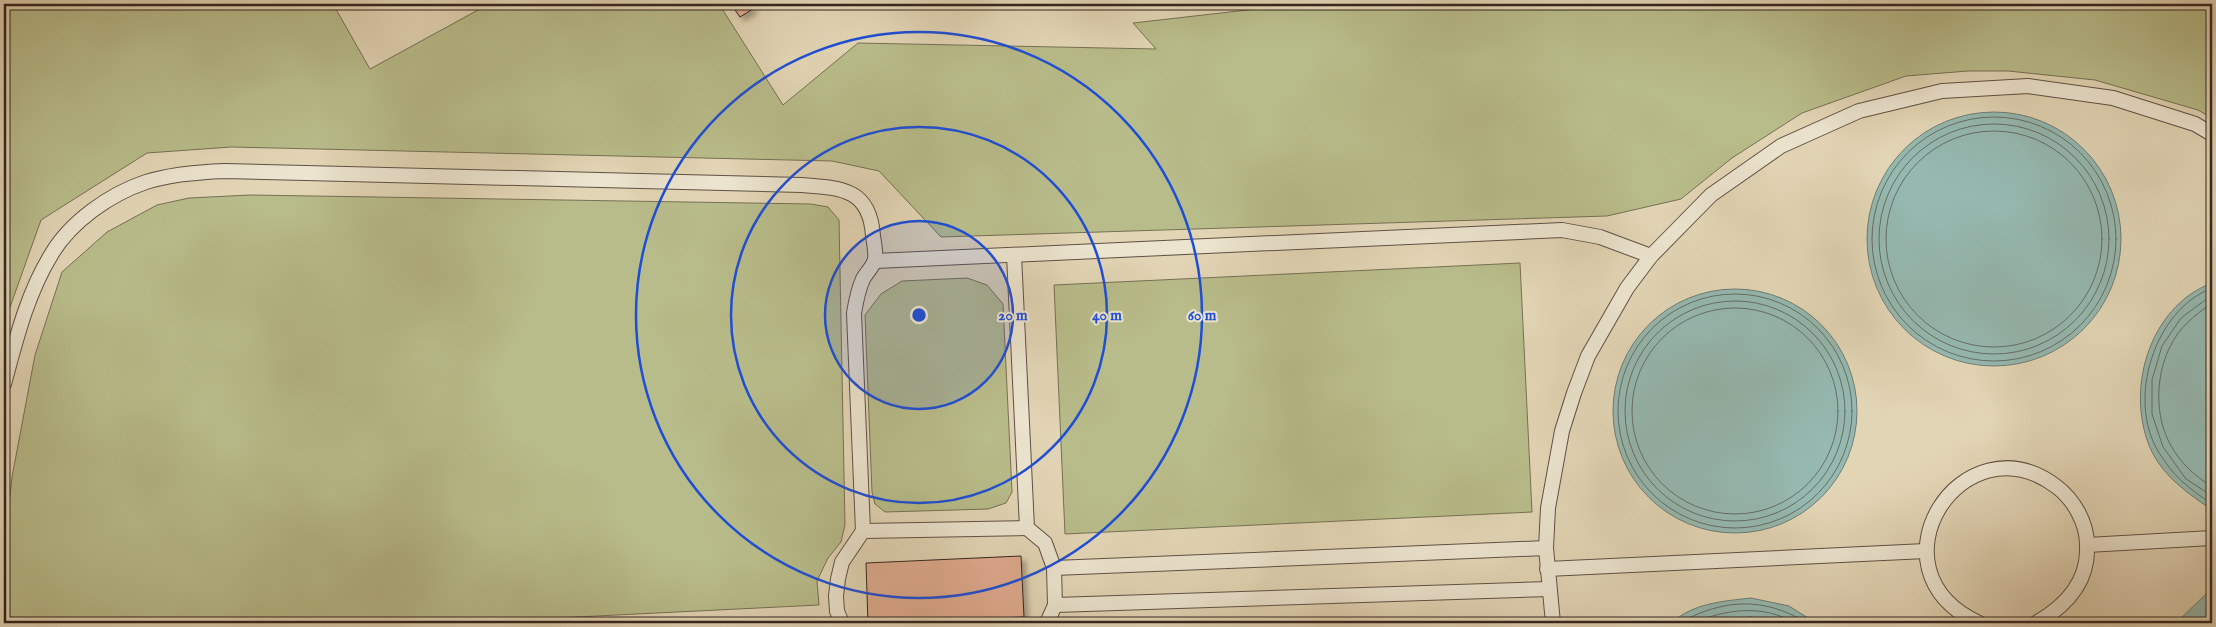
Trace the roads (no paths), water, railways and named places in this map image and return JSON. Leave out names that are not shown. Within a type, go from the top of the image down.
[{"type":"lane","points":[[1553,623],[1548,588],[1546,548],[1553,469],[1574,393],[1588,356],[1606,321],[1651,256],[1711,195],[1781,146],[1859,111],[1942,91],[2028,86],[2113,98],[2195,124],[2212,134]]},
{"type":"lane","points":[[4,384],[25,314],[38,279],[51,254],[63,239],[102,205],[126,190],[147,182],[194,173],[261,172],[825,187],[850,194],[867,207],[872,219],[875,261],[856,295],[854,313],[863,532],[842,562],[838,579],[836,604],[842,623]]},
{"type":"lane","points":[[875,261],[1562,230],[1600,236],[1651,256]]},
{"type":"lane","points":[[1014,255],[1027,528]]},
{"type":"lane","points":[[1980,623],[1962,615],[1943,598],[1931,576],[1926,551],[1930,524],[1943,499],[1964,481],[1990,470],[2018,469],[2044,478],[2066,494],[2081,518],[2087,545],[2084,570],[2074,593],[2057,612],[2036,623]]},
{"type":"lane","points":[[863,532],[1027,528],[1045,543],[1054,568],[1055,605],[1047,623]]},
{"type":"lane","points":[[2087,545],[2212,538]]},
{"type":"lane","points":[[1054,568],[1546,548]]},
{"type":"lane","points":[[1547,569],[1926,551]]},
{"type":"lane","points":[[1055,605],[1548,588]]},
{"type":"water","points":[[1994,112],[2019,115],[2043,122],[2054,127],[2084,149],[2106,179],[2111,190],[2118,214],[2121,239],[2118,264],[2111,288],[2106,299],[2084,329],[2054,351],[2043,356],[2019,363],[1994,366],[1969,363],[1945,356],[1934,351],[1904,329],[1882,299],[1877,288],[1870,264],[1867,239],[1870,214],[1877,190],[1882,179],[1904,149],[1934,127],[1945,122],[1969,115]]},
{"type":"water","points":[[2212,283],[2212,510],[2178,485],[2157,461],[2144,429],[2141,404],[2142,379],[2148,354],[2158,331],[2172,311],[2190,295]]},
{"type":"water","points":[[1735,289],[1770,294],[1782,299],[1803,310],[1821,325],[1836,343],[1847,364],[1852,376],[1857,411],[1852,446],[1847,458],[1836,479],[1821,497],[1803,512],[1782,523],[1770,528],[1735,533],[1700,528],[1688,523],[1667,512],[1649,497],[1634,479],[1623,458],[1618,446],[1613,411],[1618,376],[1623,364],[1634,343],[1649,325],[1667,310],[1688,299],[1700,294]]},
{"type":"water","points":[[2212,590],[2212,623],[2176,623],[2208,592]]},
{"type":"water","points":[[1751,598],[1789,606],[1816,623],[1672,623],[1680,616],[1699,607]]}]
